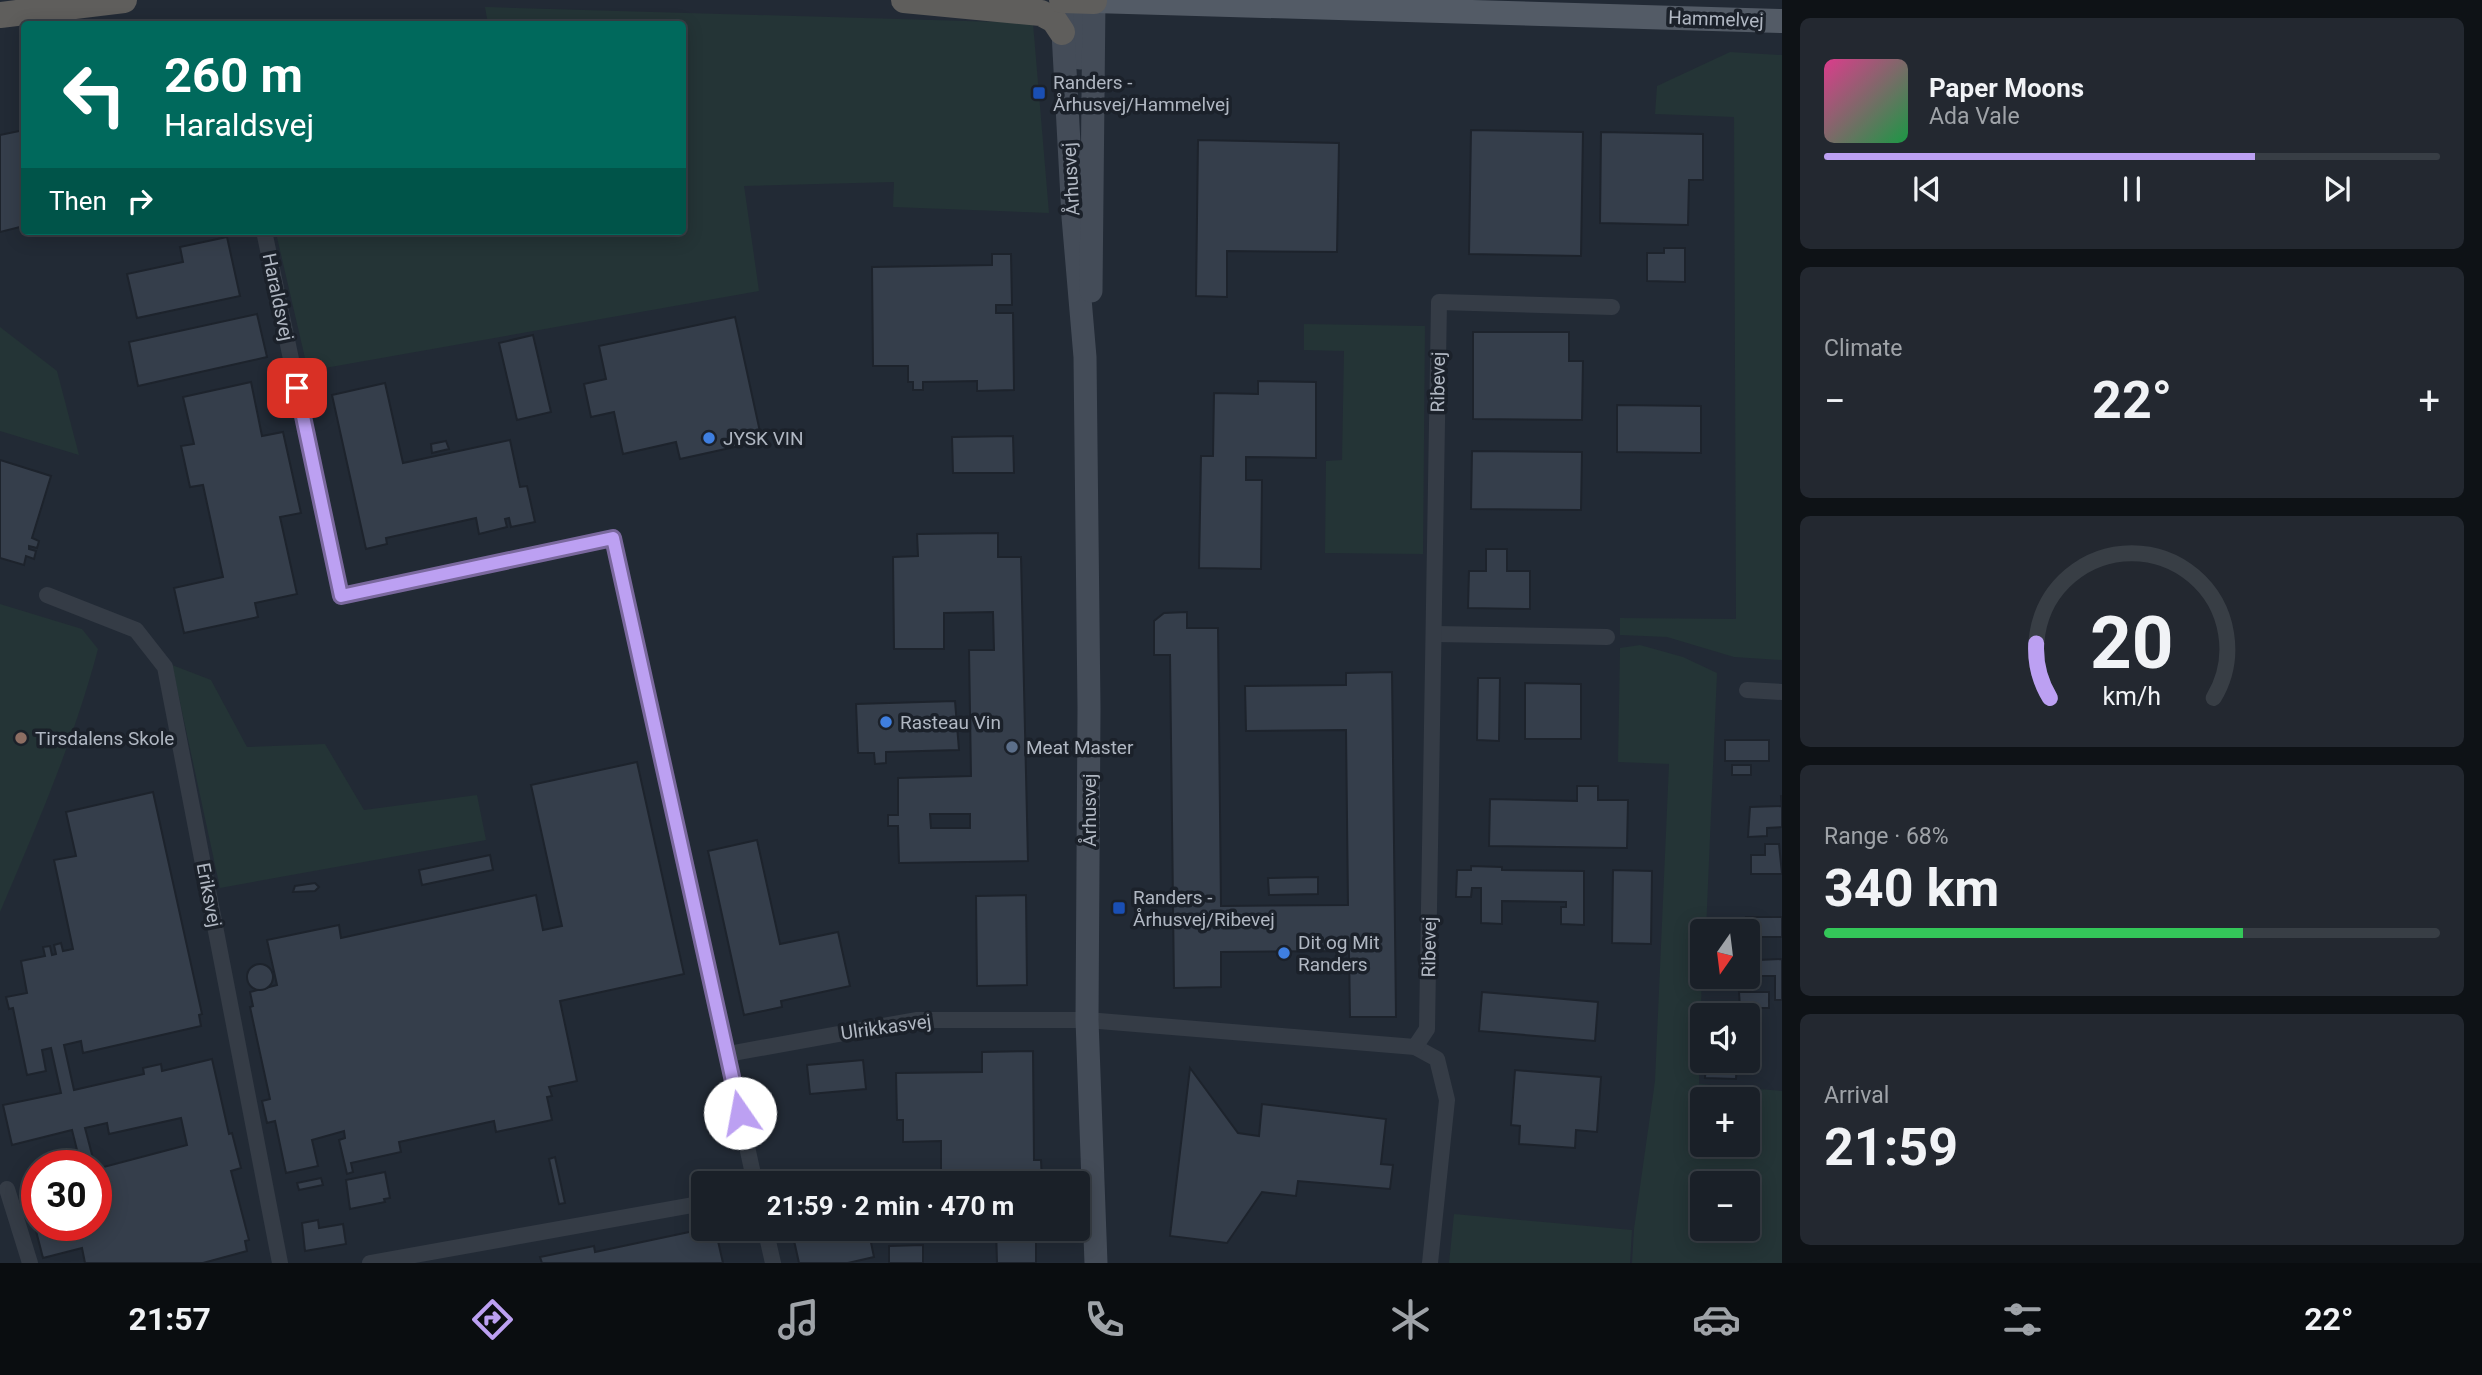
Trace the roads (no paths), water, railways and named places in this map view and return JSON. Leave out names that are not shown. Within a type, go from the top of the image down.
[{"type":"highway","points":[[0,15],[124,0]]},
{"type":"highway","points":[[904,0],[1041,13],[1054,20],[1062,14]]},
{"type":"highway","name":"Hammelvej","points":[[1062,14],[1091,1]]},
{"type":"main road","name":"Århusvej","points":[[1085,357],[1093,279],[1091,1]]},
{"type":"main road","name":"Hammelvej","points":[[1091,1],[1782,21]]},
{"type":"main road","name":"Århusvej","points":[[1062,14],[1085,357],[1089,708],[1087,1020],[1096,1263]]},
{"type":"street","name":"Haraldsvej","points":[[265,235],[341,596],[613,538],[752,1171]]},
{"type":"street","name":"Ribevej","points":[[1415,1048],[1427,1029],[1439,303],[1612,307]]},
{"type":"street","name":"Eriksvej","points":[[47,595],[136,630],[165,667],[281,1263]]},
{"type":"street","points":[[1435,634],[1607,638]]},
{"type":"street","points":[[1747,690],[1782,692]]},
{"type":"street","name":"Ulrikkasvej","points":[[728,1054],[916,1020],[1087,1020]]},
{"type":"street","points":[[1087,1020],[1415,1048],[1437,1059],[1447,1100],[1430,1263]]},
{"type":"street","points":[[7,1189],[30,1263]]},
{"type":"street","points":[[370,1263],[691,1205]]},
{"type":"street","points":[[768,1241],[773,1263]]},
{"type":"place","name":"Randers - Århusvej/Hammelvej","points":[[1039,93]]},
{"type":"place","name":"JYSK VIN","points":[[709,438]]},
{"type":"place","name":"Rasteau Vin","points":[[886,722]]},
{"type":"place","name":"Tirsdalens Skole","points":[[21,738]]},
{"type":"place","name":"Meat Master","points":[[1012,747]]},
{"type":"place","name":"Randers - Århusvej/Ribevej","points":[[1119,908]]},
{"type":"place","name":"Dit og Mit Randers","points":[[1284,953]]}]
